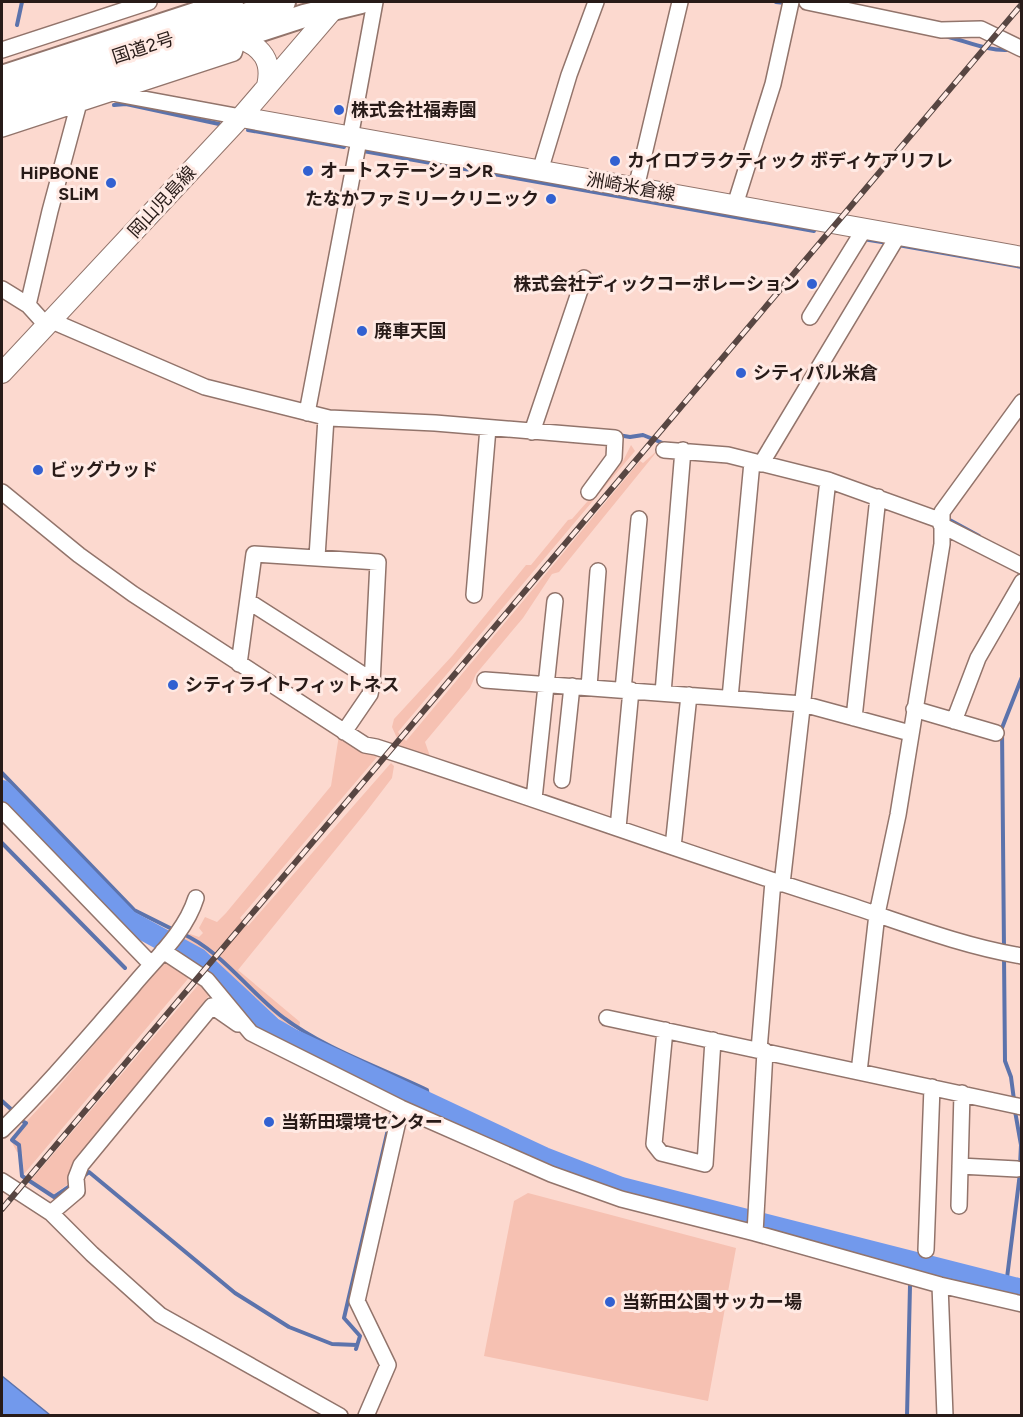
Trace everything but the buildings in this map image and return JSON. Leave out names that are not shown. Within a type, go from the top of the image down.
[{"type":"highway","points":[[2,62],[190,2]]},
{"type":"highway","name":"国道2号","points":[[2,77],[232,2]]},
{"type":"highway","name":"国道2号","points":[[2,95],[284,2]]},
{"type":"highway","points":[[2,114],[71,99],[239,38],[353,3]]},
{"type":"main road","name":"岡山児島線","points":[[2,373],[241,117],[316,27],[353,3]]},
{"type":"main road","points":[[239,38],[252,43],[269,63],[267,86]]},
{"type":"main road","name":"洲崎米倉線","points":[[241,117],[354,139],[735,205],[895,241],[1022,257]]},
{"type":"street","points":[[540,171],[569,75],[596,2]]},
{"type":"street","points":[[636,188],[680,2]]},
{"type":"street","points":[[807,2],[941,30],[981,29],[1022,49]]},
{"type":"street","points":[[2,50],[140,3]]},
{"type":"street","points":[[307,409],[354,139],[353,3]]},
{"type":"street","points":[[735,205],[773,84],[790,4]]},
{"type":"street","points":[[2,129],[71,99],[114,93],[234,53],[239,38]]},
{"type":"street","points":[[114,93],[241,117]]},
{"type":"street","points":[[29,302],[71,99]]},
{"type":"street","points":[[810,317],[861,234]]},
{"type":"street","points":[[730,698],[757,463],[895,241]]},
{"type":"street","points":[[533,428],[584,278]]},
{"type":"street","points":[[2,289],[29,302],[49,323],[204,387],[307,409],[326,417],[488,428],[533,428],[615,438],[614,458],[589,492]]},
{"type":"street","points":[[859,1072],[877,914],[898,815],[942,544],[942,512],[1022,402]]},
{"type":"street","points":[[317,557],[326,417]]},
{"type":"street","points":[[474,595],[488,428]]},
{"type":"street","points":[[664,450],[728,455],[828,480],[878,497],[941,523],[1022,566]]},
{"type":"street","points":[[663,693],[683,450]]},
{"type":"street","points":[[756,1225],[762,1050],[778,883],[803,704],[828,480]]},
{"type":"street","points":[[2,492],[124,588],[365,746],[376,747],[534,798],[778,883],[1003,953],[1022,956]]},
{"type":"street","points":[[854,718],[878,497]]},
{"type":"street","points":[[618,828],[639,519]]},
{"type":"street","points":[[239,664],[254,554],[378,562],[373,681],[370,694],[345,732]]},
{"type":"street","points":[[589,687],[598,571]]},
{"type":"street","points":[[954,721],[978,658],[1022,582]]},
{"type":"street","points":[[248,601],[373,681]]},
{"type":"street","points":[[534,798],[555,601]]},
{"type":"street","points":[[485,680],[803,704],[910,733]]},
{"type":"street","points":[[562,780],[572,686]]},
{"type":"street","points":[[674,847],[688,695]]},
{"type":"street","points":[[914,710],[996,733]]},
{"type":"street","points":[[2,810],[152,964]]},
{"type":"street","points":[[2,1130],[50,1082],[164,950],[190,917],[196,898]]},
{"type":"street","points":[[164,950],[207,980],[251,1033]]},
{"type":"street","points":[[51,1213],[77,1191],[76,1181],[81,1165],[212,1006],[251,1033],[396,1106],[551,1174],[621,1199],[756,1225],[940,1285],[1022,1304]]},
{"type":"street","points":[[607,1017],[1017,1105]]},
{"type":"street","points":[[665,1030],[654,1144],[661,1153],[705,1164],[713,1040]]},
{"type":"street","points":[[926,1250],[932,1087]]},
{"type":"street","points":[[959,1206],[962,1093]]},
{"type":"street","points":[[366,1416],[388,1365],[357,1302],[396,1106]]},
{"type":"street","points":[[960,1166],[1017,1169]]},
{"type":"street","points":[[2,1181],[51,1213],[92,1254],[160,1315],[340,1416]]},
{"type":"street","points":[[940,1285],[945,1416]]},
{"type":"shaded area","points":[[631,445],[635,451],[398,732],[406,741],[640,461],[643,463],[659,449],[559,572],[552,574],[523,618],[476,674],[470,688],[425,742],[431,759],[406,751],[400,745],[392,727],[394,719],[452,656],[526,565],[531,565],[568,520],[572,519],[623,461]]},
{"type":"shaded area","points":[[339,735],[377,757],[240,918],[248,926],[391,763],[394,766],[392,778],[238,970],[300,1022],[299,1030],[283,1022],[197,947],[183,941],[190,934],[199,937],[203,933],[199,928],[205,917],[217,922],[226,913],[331,786]]},
{"type":"shaded area","points":[[165,961],[192,974],[24,1174],[22,1153],[17,1152],[10,1139],[53,1093]]},
{"type":"shaded area","points":[[199,984],[211,993],[73,1165],[72,1181],[53,1195],[31,1180]]},
{"type":"shaded area","name":"当新田公園サッカー場","points":[[528,1193],[736,1248],[708,1401],[484,1356],[514,1201]]},
{"type":"water","points":[[2,1376],[50,1415],[2,1415]]},
{"type":"waterway","points":[[17,25],[22,2]]},
{"type":"waterway","points":[[776,2],[785,3]]},
{"type":"waterway","points":[[945,36],[984,47],[1008,50]]},
{"type":"waterway","points":[[114,105],[126,104],[219,124]]},
{"type":"waterway","points":[[248,130],[344,147]]},
{"type":"waterway","points":[[363,151],[814,231]]},
{"type":"waterway","points":[[863,239],[888,243]]},
{"type":"waterway","points":[[898,245],[1022,267]]},
{"type":"waterway","points":[[618,435],[630,437],[643,435],[665,444]]},
{"type":"waterway","points":[[946,518],[979,536]]},
{"type":"waterway","points":[[1004,949],[1002,728],[1022,677]]},
{"type":"waterway","points":[[2,773],[134,910],[174,930]]},
{"type":"waterway","points":[[2,791],[128,921],[198,959],[272,1028],[293,1040],[544,1158],[621,1188],[1022,1290]]},
{"type":"waterway","points":[[2,843],[125,968]]},
{"type":"waterway","points":[[181,933],[208,949],[268,1005],[296,1027],[332,1047],[427,1090],[429,1104]]},
{"type":"waterway","points":[[1004,956],[1005,1061],[1011,1077],[1014,1100]]},
{"type":"waterway","points":[[395,1101],[397,1090]]},
{"type":"waterway","points":[[2,1101],[12,1110]]},
{"type":"waterway","points":[[356,1349],[360,1336],[344,1318],[393,1108]]},
{"type":"waterway","points":[[1015,1111],[1021,1145],[1020,1166]]},
{"type":"waterway","points":[[24,1122],[26,1123],[12,1140],[19,1145],[22,1176],[54,1197],[73,1184]]},
{"type":"waterway","points":[[82,1177],[89,1172],[235,1293],[289,1327],[332,1344],[357,1345]]},
{"type":"waterway","points":[[1006,1286],[1020,1173]]},
{"type":"waterway","points":[[911,1262],[911,1270]]},
{"type":"waterway","points":[[907,1416],[910,1286]]},
{"type":"railway","points":[[2,1209],[1022,4]]},
{"type":"place","name":"株式会社福寿園","points":[[339,110]]},
{"type":"place","name":"カイロプラクティック ボディケアリフレ","points":[[615,161]]},
{"type":"place","name":"オートステーションR","points":[[308,171]]},
{"type":"place","name":"HiPBONE SLiM","points":[[111,183]]},
{"type":"place","name":"たなかファミリークリニック","points":[[551,199]]},
{"type":"place","name":"株式会社ディックコーポレーション","points":[[812,284]]},
{"type":"place","name":"廃車天国","points":[[362,331]]},
{"type":"place","name":"シティパル米倉","points":[[741,373]]},
{"type":"place","name":"ビッグウッド","points":[[38,470]]},
{"type":"place","name":"シティライトフィットネス","points":[[173,685]]},
{"type":"place","name":"当新田環境センター","points":[[269,1122]]},
{"type":"place","name":"当新田公園サッカー場","points":[[610,1302]]}]
